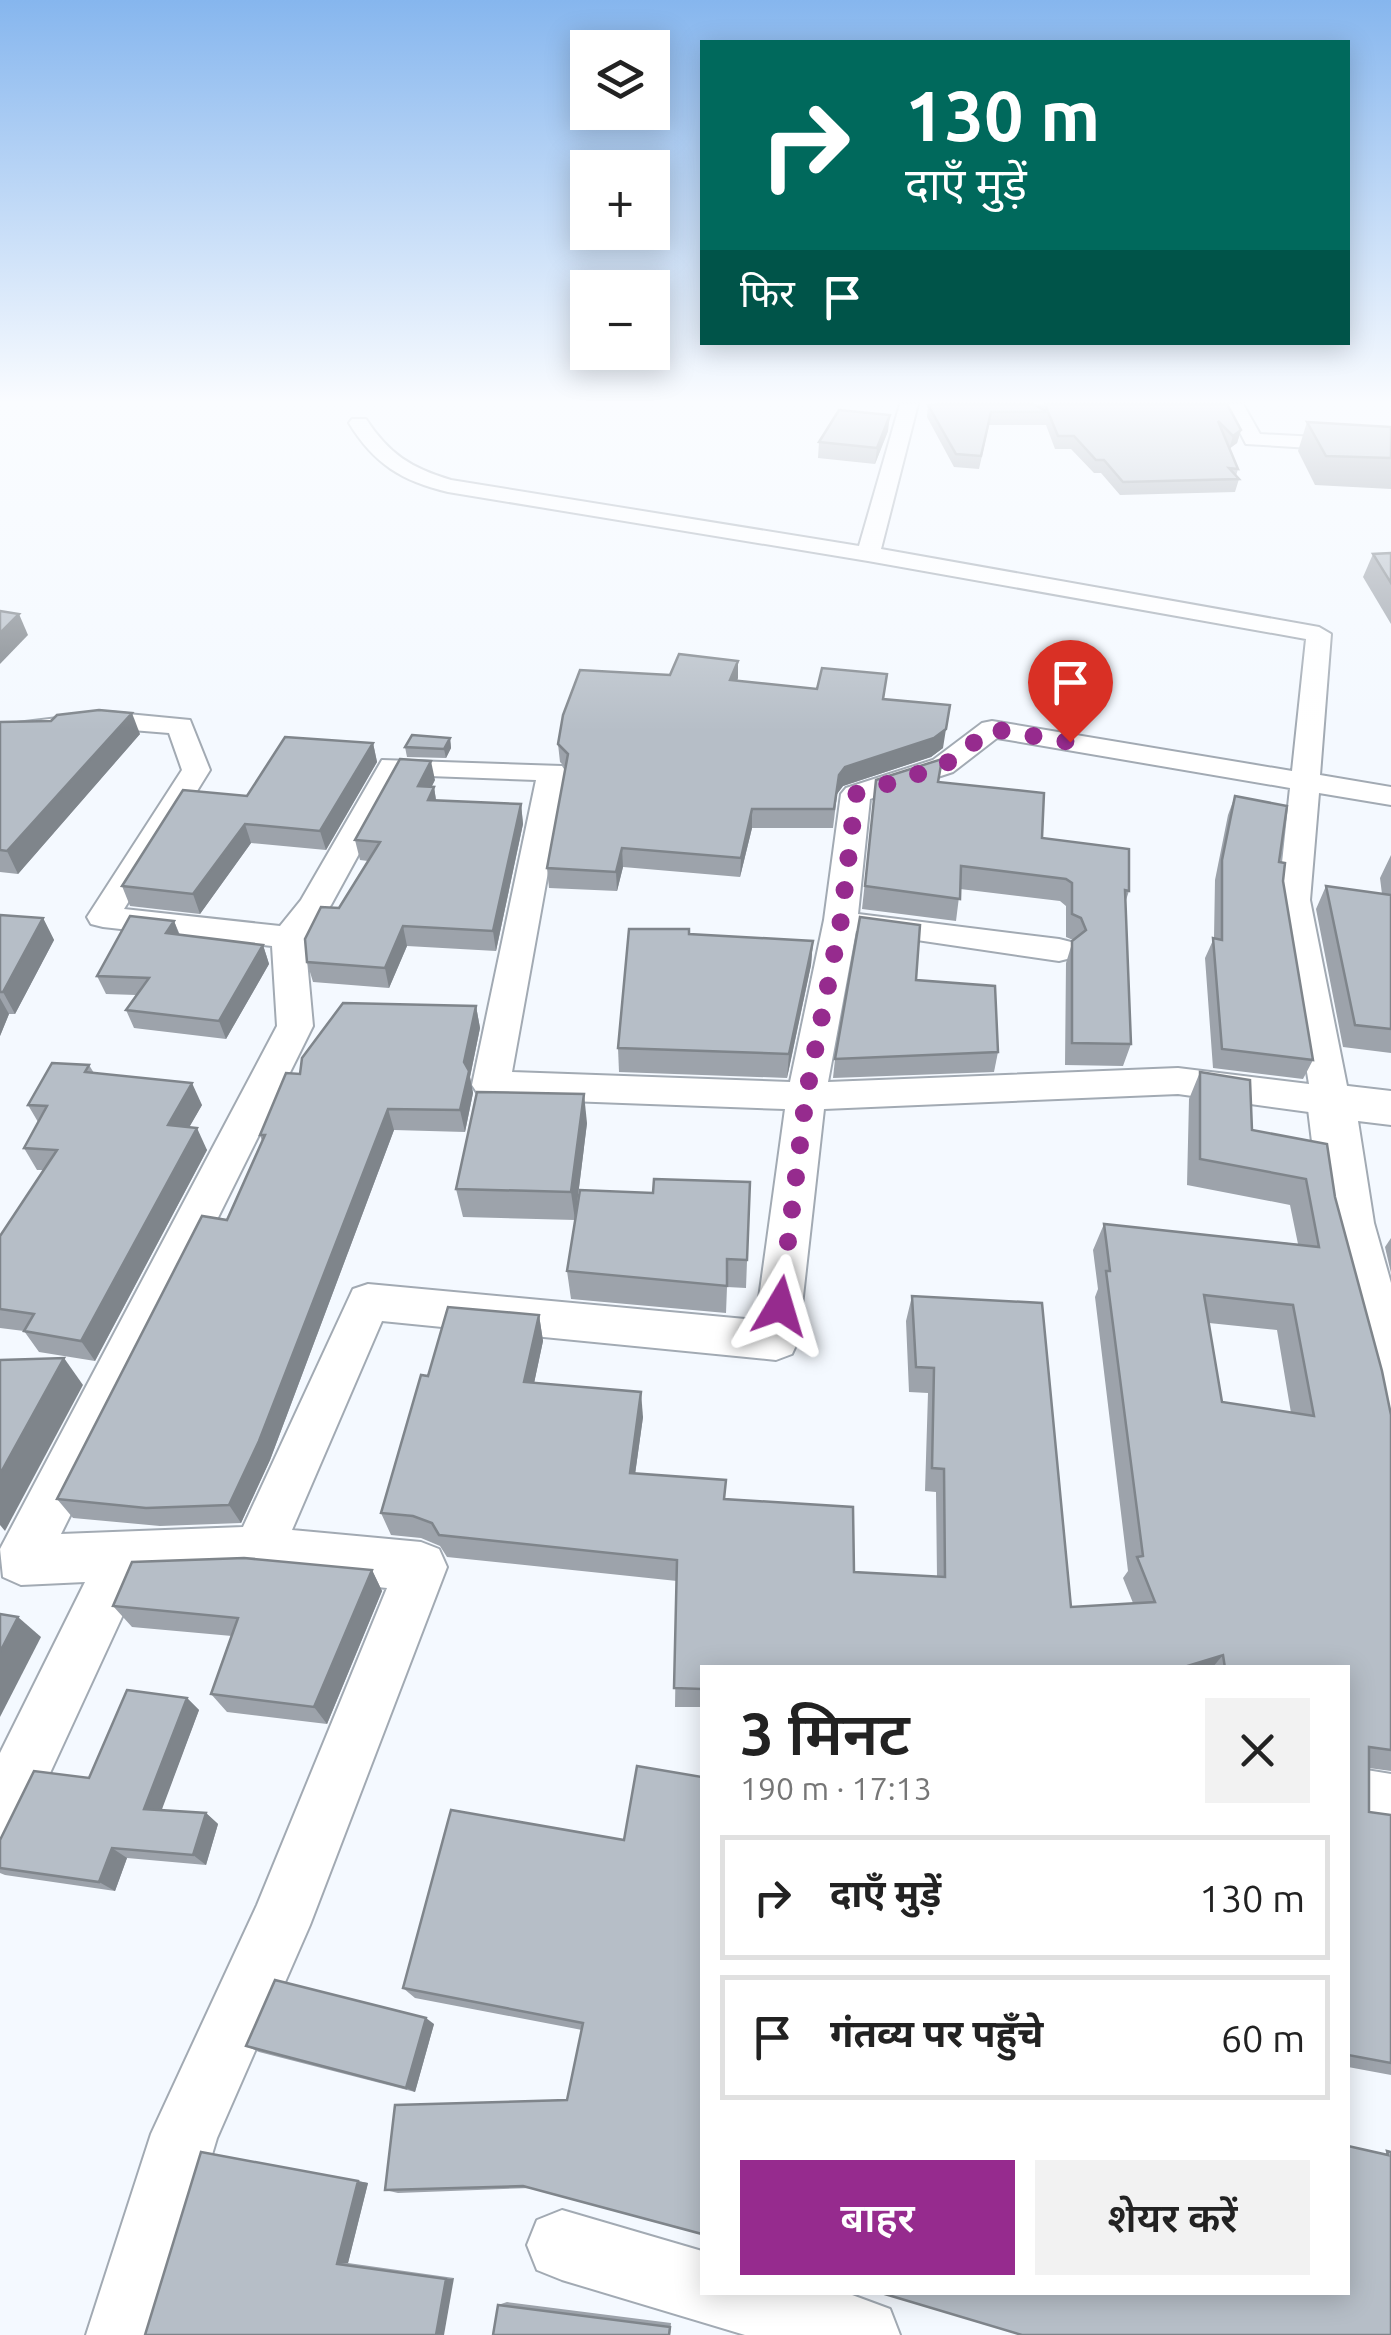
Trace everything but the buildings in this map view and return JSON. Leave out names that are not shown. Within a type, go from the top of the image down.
[{"type":"street","points":[[615,513],[1319,634],[1294,900],[1332,1101],[1348,1223],[1390,1381]]},
{"type":"street","points":[[868,554],[879,513]]},
{"type":"street","points":[[0,733],[107,720],[180,726],[196,770],[103,917],[288,936]]},
{"type":"street","points":[[258,1551],[368,1302],[776,1341],[806,1096],[841,920],[856,794],[943,766],[992,729],[1391,796]]},
{"type":"street","points":[[122,2335],[185,2134],[280,1925],[421,1567],[258,1551],[21,1560],[294,1026],[288,936],[315,905],[392,766],[552,772],[491,1084],[806,1096],[1178,1081],[1391,1108]]},
{"type":"street","points":[[841,920],[1059,950]]},
{"type":"street","points":[[0,1815],[124,1556]]},
{"type":"street","points":[[1350,1796],[1391,1803]]},
{"type":"street","points":[[562,2245],[700,2285]]},
{"type":"street","points":[[732,2295],[864,2335]]},
{"type":"route","points":[[780,1306],[806,1096],[841,920],[856,794],[943,766],[992,729],[1070,742]]}]
